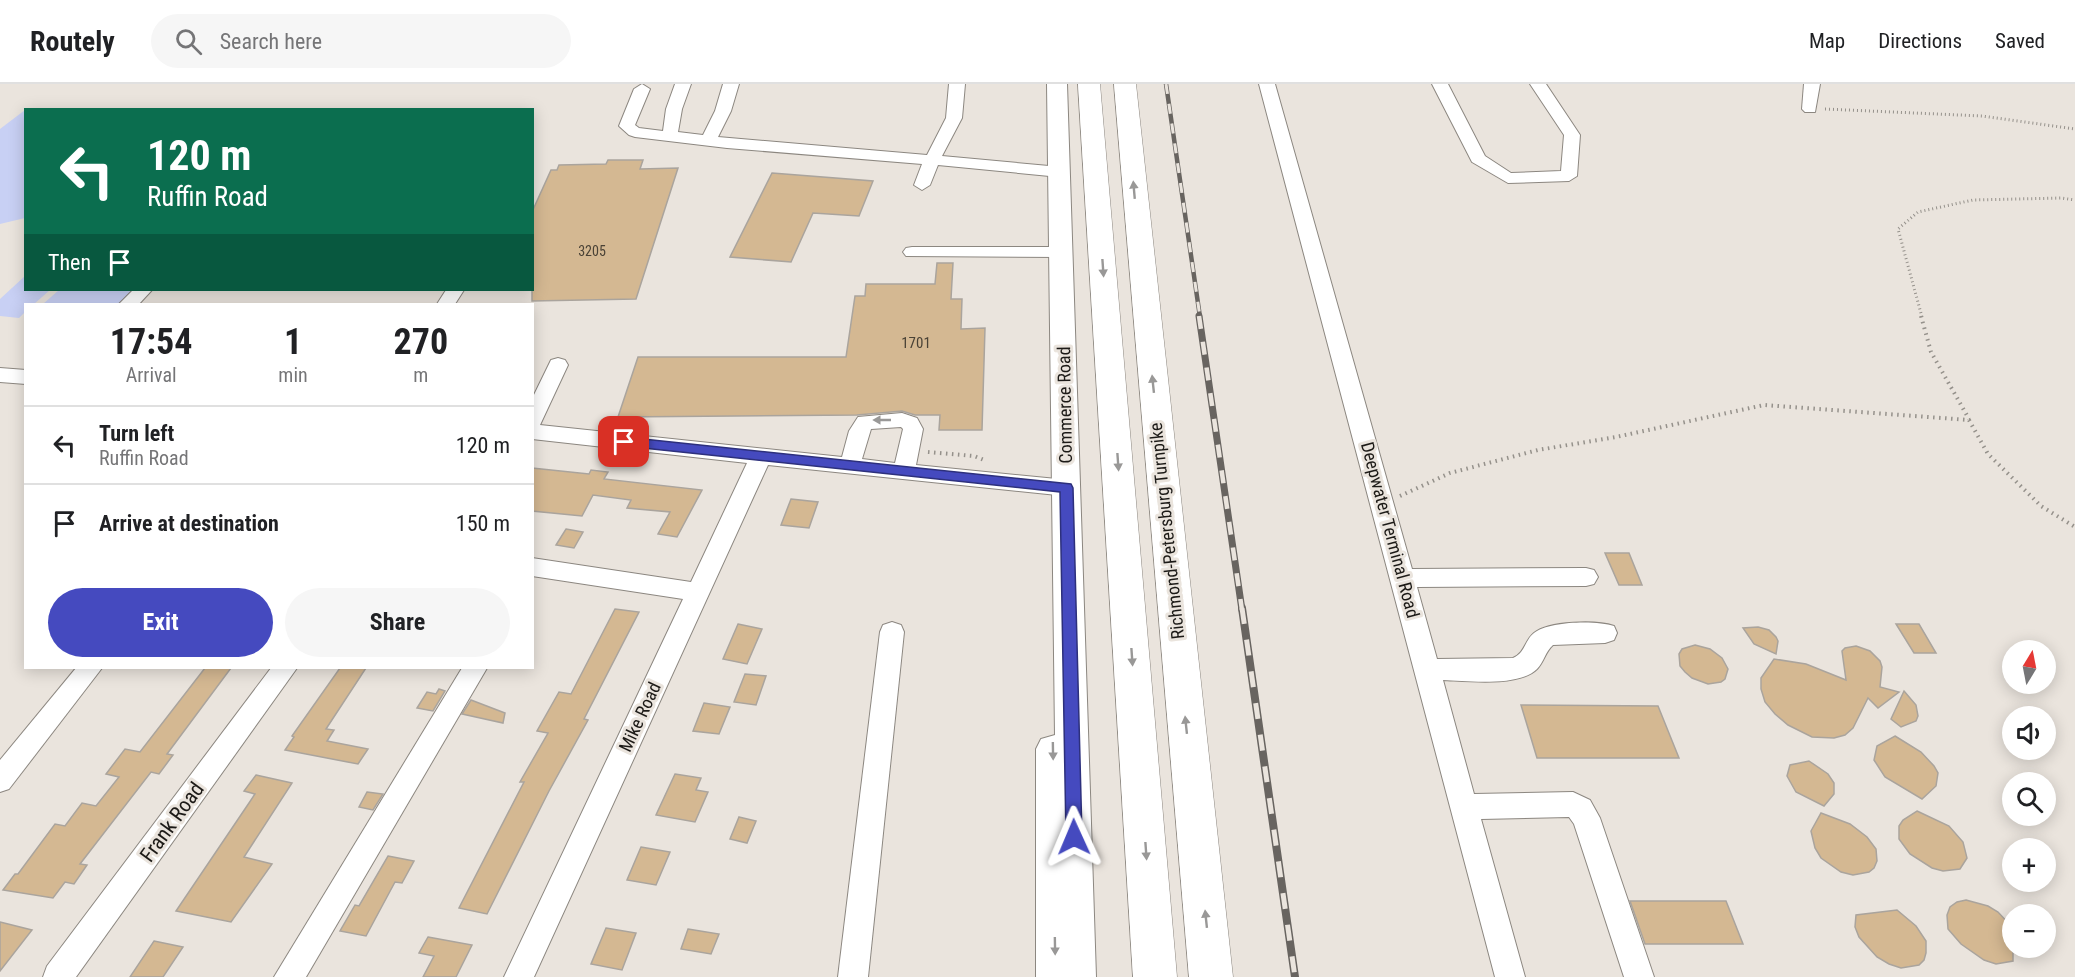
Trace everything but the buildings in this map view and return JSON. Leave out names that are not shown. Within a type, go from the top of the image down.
[{"type":"highway","points":[[1089,84],[1155,977]]},
{"type":"highway","name":"Richmond-Petersburg Turnpike","points":[[1125,84],[1211,977]]},
{"type":"main road","name":"Commerce Road","points":[[1045,84],[1054,171]]},
{"type":"main road","name":"Commerce Road","points":[[1057,84],[1054,252],[1058,487],[1077,977]]},
{"type":"main road","name":"Commerce Road","points":[[1055,977],[1058,487]]},
{"type":"street","points":[[670,135],[674,109],[683,84]]},
{"type":"street","points":[[708,141],[723,111],[731,84]]},
{"type":"street","points":[[922,184],[954,118],[957,84]]},
{"type":"street","name":"Deepwater Terminal Road","points":[[1267,84],[1510,977]]},
{"type":"street","points":[[1440,84],[1478,159],[1508,178],[1569,176],[1572,135],[1538,84]]},
{"type":"street","points":[[1810,109],[1812,84]]},
{"type":"street","points":[[642,89],[627,126],[635,132],[708,141],[1054,171]]},
{"type":"street","points":[[912,252],[1054,252]]},
{"type":"street","points":[[129,303],[142,291]]},
{"type":"street","points":[[534,418],[558,365]]},
{"type":"street","points":[[0,375],[24,377]]},
{"type":"street","points":[[850,466],[859,431],[865,422],[902,420],[910,423],[913,429],[904,472]]},
{"type":"street","points":[[534,432],[760,458],[1058,487]]},
{"type":"street","name":"Mike Road","points":[[519,977],[760,458]]},
{"type":"street","points":[[534,569],[698,592]]},
{"type":"street","points":[[1403,578],[1586,577]]},
{"type":"street","points":[[853,977],[892,632]]},
{"type":"street","points":[[1428,670],[1522,666],[1531,660],[1539,643],[1549,635],[1605,633]]},
{"type":"street","points":[[0,780],[89,669]]},
{"type":"street","name":"Frank Road","points":[[58,977],[284,669]]},
{"type":"street","points":[[289,977],[475,669]]},
{"type":"street","points":[[1465,807],[1573,804],[1580,809],[1586,818],[1639,977]]},
{"type":"path","points":[[1810,109],[1924,112],[2051,124],[2075,129]]},
{"type":"path","points":[[2075,200],[2061,198],[1973,200],[1918,212],[1898,229],[1931,352],[1988,454],[2041,506],[2075,527]]},
{"type":"path","points":[[1383,504],[1450,473],[1538,450],[1617,437],[1764,405],[1969,420]]},
{"type":"shaded area","points":[[24,111],[24,218],[0,224],[0,129]]},
{"type":"shaded area","points":[[24,277],[24,291],[49,291],[35,303],[24,303],[24,313],[19,318],[0,316],[0,299]]},
{"type":"shaded area","points":[[58,291],[145,291],[132,303],[44,303]]},
{"type":"railway","points":[[1166,84],[1200,317]]},
{"type":"railway","points":[[1199,316],[1242,610]]},
{"type":"railway","points":[[1242,608],[1295,977]]},
{"type":"route","points":[[624,442],[760,458],[1067,488],[1074,837]]}]
